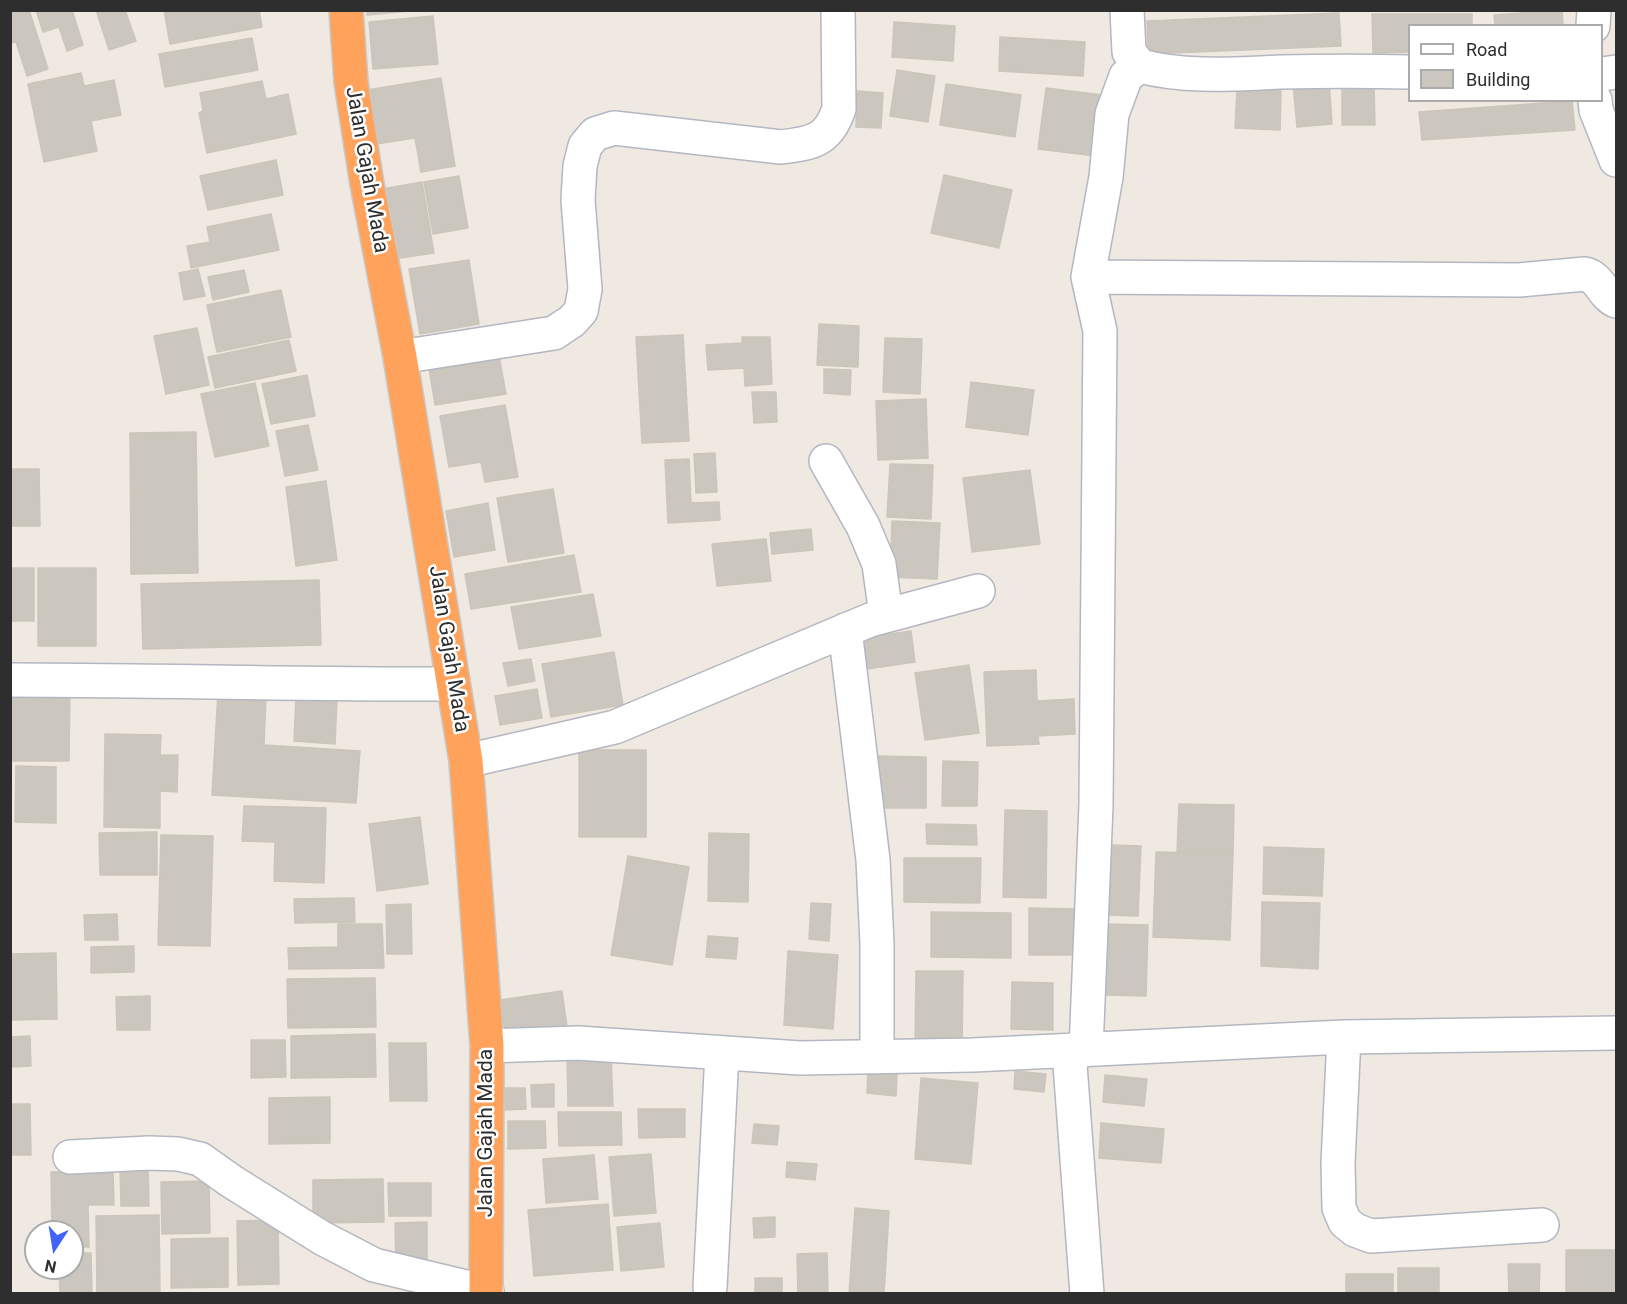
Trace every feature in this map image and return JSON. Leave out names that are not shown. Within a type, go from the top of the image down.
[{"type":"highway","name":"Jalan Gajah Mada","points":[[346,10],[351,82],[367,184],[400,357],[466,761],[487,1046],[487,1293]]},
{"type":"street","points":[[400,357],[554,333],[582,310],[585,289],[578,200],[580,166],[585,146],[595,134],[614,128],[647,130],[781,147],[802,144],[823,137],[834,124],[839,109],[838,10]]},
{"type":"street","points":[[1127,10],[1130,52],[1140,66],[1162,72],[1203,75],[1338,71],[1408,72]]},
{"type":"street","points":[[1087,1293],[1078,1050],[1096,805],[1100,331],[1088,278],[1106,177],[1112,114],[1126,76],[1140,66]]},
{"type":"street","points":[[1596,102],[1596,110],[1617,160]]},
{"type":"street","points":[[1088,278],[1519,280],[1585,274],[1596,278],[1605,294],[1617,301]]},
{"type":"street","points":[[826,461],[863,526],[879,564],[886,615]]},
{"type":"street","points":[[466,761],[615,727],[845,630],[886,615],[978,591]]},
{"type":"street","points":[[845,630],[873,860],[877,944],[877,1057]]},
{"type":"street","points":[[10,680],[346,685],[453,684]]},
{"type":"street","points":[[487,1046],[578,1043],[657,1046],[800,1058],[1078,1050],[1344,1037],[1617,1033]]},
{"type":"street","points":[[1344,1037],[1338,1163],[1339,1208],[1345,1222],[1355,1230],[1371,1236],[1542,1225]]},
{"type":"street","points":[[710,1287],[722,1053]]},
{"type":"street","points":[[70,1157],[149,1153],[178,1154],[200,1159],[322,1238],[374,1265],[487,1293]]},
{"type":"building","points":[[10,10],[29,10],[48,69],[27,76],[16,42],[10,43]]},
{"type":"building","points":[[36,10],[72,10],[83,45],[67,51],[59,27],[43,32]]},
{"type":"building","points":[[96,10],[125,10],[136,41],[109,50]]},
{"type":"building","points":[[164,10],[259,10],[262,27],[170,44]]},
{"type":"building","points":[[367,10],[420,10],[367,15]]},
{"type":"building","points":[[1562,10],[1563,24],[1495,24],[1494,15]]},
{"type":"building","points":[[1339,13],[1341,46],[1148,54],[1147,21]]},
{"type":"building","points":[[1372,14],[1472,14],[1472,24],[1408,24],[1408,52],[1373,53]]},
{"type":"building","points":[[433,16],[438,64],[373,69],[369,22]]},
{"type":"building","points":[[894,22],[955,26],[953,61],[892,57]]},
{"type":"building","points":[[1000,37],[1085,42],[1083,76],[999,71]]},
{"type":"building","points":[[252,38],[258,70],[165,87],[159,54]]},
{"type":"building","points":[[897,70],[935,76],[928,122],[890,116]]},
{"type":"building","points":[[81,73],[84,86],[114,80],[121,115],[91,121],[97,151],[44,162],[28,84]]},
{"type":"building","points":[[441,78],[455,166],[421,172],[415,138],[376,144],[367,90]]},
{"type":"building","points":[[1329,80],[1332,124],[1297,127],[1293,83]]},
{"type":"building","points":[[262,81],[266,99],[288,94],[296,134],[207,153],[199,113],[203,111],[200,93]]},
{"type":"building","points":[[946,84],[1021,95],[1015,137],[940,125]]},
{"type":"building","points":[[1342,84],[1374,84],[1375,125],[1342,125]]},
{"type":"building","points":[[1046,88],[1103,95],[1095,156],[1038,149]]},
{"type":"building","points":[[1237,90],[1281,91],[1280,130],[1235,128]]},
{"type":"building","points":[[857,91],[883,93],[881,128],[856,127]]},
{"type":"building","points":[[1572,102],[1575,130],[1422,140],[1419,112]]},
{"type":"building","points":[[276,160],[283,195],[208,210],[200,176]]},
{"type":"building","points":[[944,175],[1012,190],[999,248],[931,233]]},
{"type":"building","points":[[459,176],[468,228],[433,234],[424,182]]},
{"type":"building","points":[[422,182],[434,253],[393,259],[382,189]]},
{"type":"building","points":[[271,214],[279,250],[191,268],[187,246],[210,242],[207,227]]},
{"type":"building","points":[[469,260],[479,324],[420,334],[409,269]]},
{"type":"building","points":[[198,269],[205,296],[184,300],[179,273]]},
{"type":"building","points":[[244,270],[249,292],[213,300],[208,277]]},
{"type":"building","points":[[281,290],[291,337],[217,352],[207,305]]},
{"type":"building","points":[[819,324],[859,326],[858,367],[817,365]]},
{"type":"building","points":[[197,328],[209,385],[166,394],[154,336]]},
{"type":"building","points":[[683,335],[689,441],[642,443],[636,337]]},
{"type":"building","points":[[742,337],[770,337],[772,384],[745,386],[744,368],[708,370],[706,345],[742,343]]},
{"type":"building","points":[[885,338],[922,339],[920,394],[883,392]]},
{"type":"building","points":[[289,340],[296,371],[215,388],[208,357]]},
{"type":"building","points":[[498,351],[506,394],[435,405],[428,362]]},
{"type":"building","points":[[824,369],[851,370],[850,395],[824,393]]},
{"type":"building","points":[[307,375],[315,416],[271,424],[262,384]]},
{"type":"building","points":[[971,382],[1034,390],[1028,435],[966,427]]},
{"type":"building","points":[[255,383],[269,446],[215,457],[201,394]]},
{"type":"building","points":[[752,392],[776,392],[777,422],[754,423]]},
{"type":"building","points":[[926,399],[928,458],[878,460],[876,401]]},
{"type":"building","points":[[505,405],[518,477],[485,482],[481,462],[449,467],[440,416]]},
{"type":"building","points":[[308,425],[318,470],[285,476],[276,431]]},
{"type":"building","points":[[196,432],[198,573],[131,574],[130,433]]},
{"type":"building","points":[[715,453],[717,492],[696,493],[694,454]]},
{"type":"building","points":[[689,459],[691,503],[719,502],[720,520],[668,523],[665,460]]},
{"type":"building","points":[[890,464],[933,465],[931,519],[887,517]]},
{"type":"building","points":[[10,469],[39,469],[40,526],[10,526]]},
{"type":"building","points":[[1030,470],[1040,544],[972,552],[963,478]]},
{"type":"building","points":[[326,481],[337,560],[296,566],[286,487]]},
{"type":"building","points":[[553,489],[564,553],[508,562],[497,498]]},
{"type":"building","points":[[488,503],[495,550],[454,557],[446,511]]},
{"type":"building","points":[[892,521],[940,523],[937,579],[890,577]]},
{"type":"building","points":[[811,529],[813,550],[772,554],[770,533]]},
{"type":"building","points":[[766,539],[771,581],[717,586],[712,544]]},
{"type":"building","points":[[574,555],[581,592],[471,609],[465,574]]},
{"type":"building","points":[[10,568],[34,568],[34,621],[10,621]]},
{"type":"building","points":[[38,568],[96,568],[96,646],[38,646]]},
{"type":"building","points":[[319,580],[321,645],[143,649],[141,584]]},
{"type":"building","points":[[593,594],[601,636],[519,649],[511,607]]},
{"type":"building","points":[[911,631],[915,662],[867,669],[862,638]]},
{"type":"building","points":[[614,652],[623,705],[551,717],[542,664]]},
{"type":"building","points":[[531,659],[535,681],[508,686],[503,663]]},
{"type":"building","points":[[969,665],[979,733],[925,740],[915,673]]},
{"type":"building","points":[[1036,670],[1037,701],[1074,699],[1075,734],[1038,736],[1039,744],[987,746],[984,672]]},
{"type":"building","points":[[10,686],[70,686],[69,761],[10,761]]},
{"type":"building","points":[[537,689],[542,718],[500,725],[495,696]]},
{"type":"building","points":[[218,692],[266,695],[264,745],[360,751],[356,803],[212,795]]},
{"type":"building","points":[[296,696],[337,698],[335,744],[294,741]]},
{"type":"building","points":[[105,734],[161,735],[160,755],[178,755],[177,792],[160,791],[160,828],[104,827]]},
{"type":"building","points":[[579,750],[646,750],[646,837],[579,837]]},
{"type":"building","points":[[877,756],[926,757],[926,808],[877,808]]},
{"type":"building","points":[[943,761],[978,762],[977,806],[942,806]]},
{"type":"building","points":[[16,766],[56,767],[56,823],[15,822]]},
{"type":"building","points":[[1179,804],[1234,805],[1233,854],[1177,852]]},
{"type":"building","points":[[244,806],[326,808],[324,883],[274,881],[275,842],[242,841]]},
{"type":"building","points":[[1005,810],[1047,811],[1046,898],[1003,897]]},
{"type":"building","points":[[420,817],[428,884],[377,891],[369,824]]},
{"type":"building","points":[[926,824],[976,825],[977,845],[927,844]]},
{"type":"building","points":[[157,832],[157,875],[100,875],[99,833]]},
{"type":"building","points":[[709,833],[749,834],[748,902],[708,901]]},
{"type":"building","points":[[161,835],[213,836],[210,946],[158,945]]},
{"type":"building","points":[[1111,845],[1141,846],[1138,916],[1109,915]]},
{"type":"building","points":[[1264,847],[1324,849],[1322,896],[1263,894]]},
{"type":"building","points":[[1156,852],[1233,854],[1230,940],[1153,937]]},
{"type":"building","points":[[628,856],[689,867],[672,965],[611,955]]},
{"type":"building","points":[[904,858],[981,858],[980,903],[904,902]]},
{"type":"building","points":[[354,898],[355,922],[295,923],[294,899]]},
{"type":"building","points":[[1262,902],[1320,903],[1318,969],[1261,966]]},
{"type":"building","points":[[811,903],[831,904],[829,941],[809,939]]},
{"type":"building","points":[[411,904],[412,954],[387,954],[386,905]]},
{"type":"building","points":[[1029,908],[1074,909],[1074,955],[1029,955]]},
{"type":"building","points":[[931,912],[1011,913],[1011,958],[931,957]]},
{"type":"building","points":[[117,914],[118,940],[85,940],[84,915]]},
{"type":"building","points":[[338,924],[382,924],[384,968],[289,969],[288,948],[338,947]]},
{"type":"building","points":[[1106,924],[1148,925],[1146,996],[1104,995]]},
{"type":"building","points":[[708,936],[738,938],[736,959],[706,957]]},
{"type":"building","points":[[134,946],[134,972],[91,973],[91,947]]},
{"type":"building","points":[[788,951],[838,955],[833,1029],[784,1025]]},
{"type":"building","points":[[56,953],[57,1019],[10,1020],[10,954]]},
{"type":"building","points":[[916,971],[963,971],[962,1046],[915,1045]]},
{"type":"building","points":[[375,978],[376,1027],[288,1028],[287,979]]},
{"type":"building","points":[[1012,982],[1053,983],[1053,1030],[1011,1029]]},
{"type":"building","points":[[562,991],[567,1027],[506,1036],[500,1000]]},
{"type":"building","points":[[150,996],[150,1030],[117,1030],[116,997]]},
{"type":"building","points":[[375,1034],[376,1077],[291,1078],[291,1036]]},
{"type":"building","points":[[30,1036],[31,1066],[10,1067],[10,1037]]},
{"type":"building","points":[[251,1040],[285,1040],[286,1077],[251,1078]]},
{"type":"building","points":[[389,1043],[426,1043],[427,1101],[390,1101]]},
{"type":"building","points":[[611,1053],[613,1106],[568,1106],[567,1054]]},
{"type":"building","points":[[1015,1071],[1046,1074],[1044,1092],[1014,1089]]},
{"type":"building","points":[[868,1072],[897,1074],[896,1096],[867,1093]]},
{"type":"building","points":[[1105,1075],[1147,1079],[1144,1106],[1103,1102]]},
{"type":"building","points":[[921,1078],[978,1083],[971,1164],[915,1159]]},
{"type":"building","points":[[554,1084],[554,1107],[532,1107],[531,1085]]},
{"type":"building","points":[[505,1088],[525,1088],[526,1109],[505,1110]]},
{"type":"building","points":[[330,1097],[330,1143],[269,1144],[269,1098]]},
{"type":"building","points":[[10,1104],[30,1104],[31,1155],[10,1155]]},
{"type":"building","points":[[638,1109],[685,1109],[685,1137],[639,1138]]},
{"type":"building","points":[[558,1112],[621,1112],[622,1145],[559,1146]]},
{"type":"building","points":[[508,1121],[545,1121],[546,1148],[508,1149]]},
{"type":"building","points":[[1101,1123],[1164,1129],[1161,1163],[1099,1158]]},
{"type":"building","points":[[754,1124],[779,1126],[777,1145],[752,1143]]},
{"type":"building","points":[[651,1154],[656,1213],[614,1216],[609,1157]]},
{"type":"building","points":[[594,1155],[598,1199],[546,1203],[543,1159]]},
{"type":"building","points":[[787,1162],[817,1164],[815,1180],[786,1177]]},
{"type":"building","points":[[120,1164],[148,1164],[149,1206],[121,1206]]},
{"type":"building","points":[[113,1171],[114,1205],[88,1205],[89,1247],[84,1247],[84,1220],[52,1220],[51,1172]]},
{"type":"building","points":[[383,1179],[384,1222],[313,1223],[313,1180]]},
{"type":"building","points":[[209,1181],[210,1233],[162,1234],[161,1182]]},
{"type":"building","points":[[388,1183],[431,1183],[431,1216],[389,1216]]},
{"type":"building","points":[[608,1204],[613,1270],[534,1276],[528,1210]]},
{"type":"building","points":[[855,1208],[889,1211],[884,1294],[849,1294]]},
{"type":"building","points":[[159,1215],[160,1294],[97,1294],[96,1216]]},
{"type":"building","points":[[775,1217],[775,1237],[754,1238],[753,1218]]},
{"type":"building","points":[[278,1220],[279,1284],[238,1285],[237,1221]]},
{"type":"building","points":[[427,1222],[427,1265],[396,1265],[395,1223]]},
{"type":"building","points":[[660,1223],[664,1267],[621,1271],[617,1227]]},
{"type":"building","points":[[228,1238],[228,1287],[171,1288],[171,1239]]},
{"type":"building","points":[[1566,1250],[1616,1250],[1616,1294],[1566,1294]]},
{"type":"building","points":[[84,1253],[91,1253],[92,1294],[60,1294],[59,1280],[84,1280]]},
{"type":"building","points":[[827,1253],[828,1294],[798,1294],[797,1254]]},
{"type":"building","points":[[1508,1264],[1540,1264],[1539,1294],[1509,1294]]},
{"type":"building","points":[[1398,1268],[1439,1268],[1439,1294],[1398,1294]]},
{"type":"building","points":[[1346,1274],[1393,1274],[1393,1294],[1346,1294]]},
{"type":"building","points":[[755,1278],[782,1278],[782,1294],[755,1294]]}]
